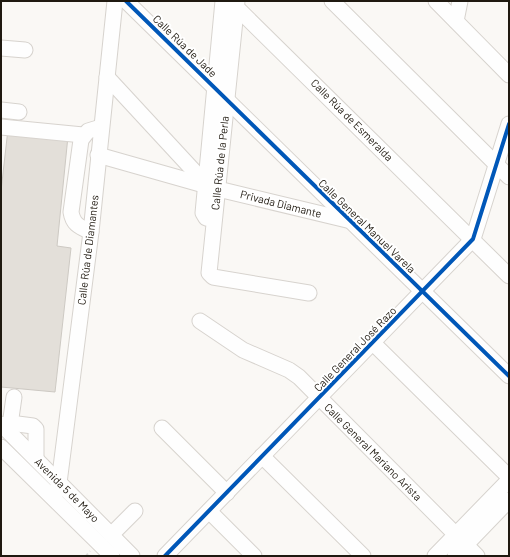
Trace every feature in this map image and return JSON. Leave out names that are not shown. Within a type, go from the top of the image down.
[{"type":"street","name":"Calle Rúa de Diamantes","points":[[54,498],[60,483],[91,232],[115,1]]},
{"type":"street","name":"Calle Rúa de Jade","points":[[126,1],[215,87]]},
{"type":"street","points":[[332,1],[509,177]]},
{"type":"street","points":[[436,1],[509,75]]},
{"type":"street","points":[[456,21],[460,1]]},
{"type":"street","name":"Calle Rúa de la Perla","points":[[212,187],[215,87],[232,2]]},
{"type":"street","name":"Calle Rúa de la Perla","points":[[232,2],[227,99],[212,187],[203,213],[206,218],[214,219],[208,266],[209,273],[213,277],[310,293]]},
{"type":"street","name":"Calle Rúa de Esmeralda","points":[[232,2],[509,276]]},
{"type":"street","points":[[1,48],[25,50]]},
{"type":"street","points":[[107,77],[212,187]]},
{"type":"street","name":"Calle General Manuel Varela","points":[[215,87],[348,220],[509,376]]},
{"type":"street","points":[[1,110],[19,112]]},
{"type":"street","name":"Calle General José Razo","points":[[165,556],[473,239],[509,124]]},
{"type":"street","points":[[1,127],[83,135]]},
{"type":"street","points":[[91,232],[78,227],[72,218],[71,212],[81,140],[83,135],[88,131],[101,127]]},
{"type":"street","name":"Privada Diamante","points":[[98,155],[212,187],[348,220]]},
{"type":"street","name":"Calle General Mariano Arista","points":[[200,321],[243,350],[289,370],[298,377],[477,556]]},
{"type":"street","points":[[373,343],[509,477]]},
{"type":"street","points":[[14,397],[7,426],[33,426],[36,429],[36,459]]},
{"type":"street","name":"Avenida 5 de Mayo","points":[[7,426],[36,459],[60,483],[103,534],[112,556]]},
{"type":"street","points":[[162,428],[227,493]]},
{"type":"street","name":"Avenida 5 de Mayo","points":[[1,447],[54,498],[132,556]]},
{"type":"street","points":[[262,456],[363,556]]},
{"type":"street","points":[[455,556],[460,540],[509,480]]},
{"type":"street","points":[[435,556],[460,540],[509,500]]},
{"type":"street","points":[[103,534],[135,511]]},
{"type":"street","points":[[209,511],[254,556]]},
{"type":"building","points":[[8,129],[68,136],[57,246],[71,248],[55,392],[1,387],[1,191]]},
{"type":"cycle path","points":[[126,1],[509,376]]},
{"type":"cycle path","points":[[165,556],[473,239],[509,124]]}]
